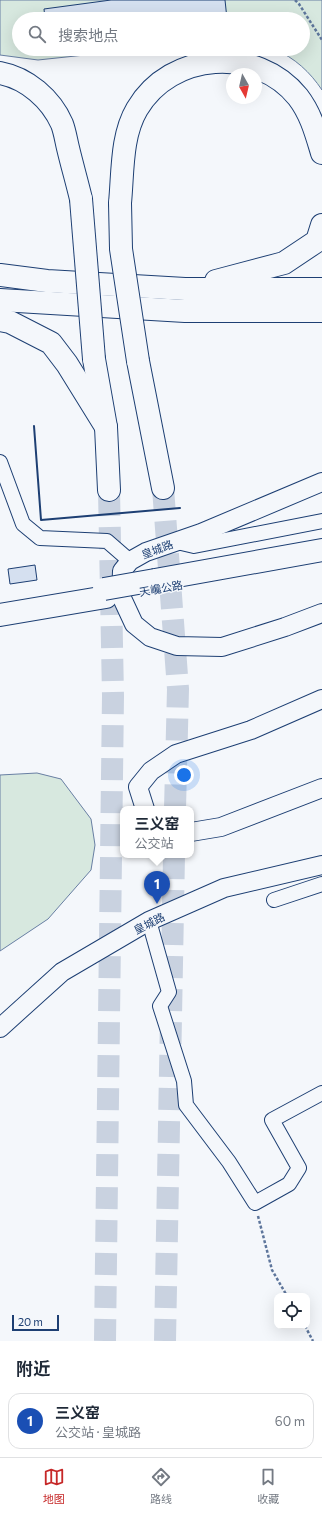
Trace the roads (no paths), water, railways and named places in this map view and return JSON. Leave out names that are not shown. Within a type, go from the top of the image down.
[{"type":"main road","points":[[163,488],[138,361],[121,249],[120,203],[126,135],[138,108],[146,97],[167,77],[193,65],[207,62],[236,62],[257,68],[276,78],[293,92],[306,108],[322,153]]},
{"type":"main road","points":[[0,73],[28,84],[39,92],[56,113],[62,125],[81,199],[94,359],[106,428],[109,490]]},
{"type":"main road","points":[[186,289],[284,263],[317,241],[322,225]]},
{"type":"main road","points":[[0,275],[46,281],[186,289],[322,289]]},
{"type":"main road","points":[[185,311],[186,289]]},
{"type":"main road","points":[[0,300],[185,311],[322,311]]},
{"type":"main road","points":[[0,320],[10,322],[51,343],[67,364],[106,428]]},
{"type":"main road","name":"天巉公路","points":[[156,585],[322,550]]},
{"type":"main road","name":"天巉公路","points":[[0,606],[105,593],[322,558]]},
{"type":"main road","name":"天巉公路","points":[[0,615],[105,593]]},
{"type":"street","points":[[0,462],[23,524],[40,538],[107,541],[130,561]]},
{"type":"street","name":"皇城路","points":[[322,482],[201,533],[146,552],[130,561],[122,571],[121,596],[134,624],[150,637],[176,646],[222,647],[285,627],[322,613]]},
{"type":"street","points":[[177,542],[194,546],[322,521]]},
{"type":"street","points":[[144,806],[138,787],[151,771],[176,754],[251,730],[322,699]]},
{"type":"street","points":[[194,832],[221,827],[322,788]]},
{"type":"street","name":"皇城路","points":[[0,1028],[62,972],[149,921],[224,888],[322,865]]},
{"type":"street","points":[[274,900],[322,884]]},
{"type":"street","points":[[149,921],[169,992],[160,1006],[184,1081],[186,1105],[230,1162],[255,1203],[289,1184],[299,1168],[272,1120],[322,1093]]},
{"type":"tunnel","points":[[163,488],[178,689],[175,806]]},
{"type":"tunnel","points":[[105,1341],[113,696],[109,490]]},
{"type":"tunnel","points":[[165,1341],[174,858]]},
{"type":"place","name":"三义窑","points":[[157,904]]}]
